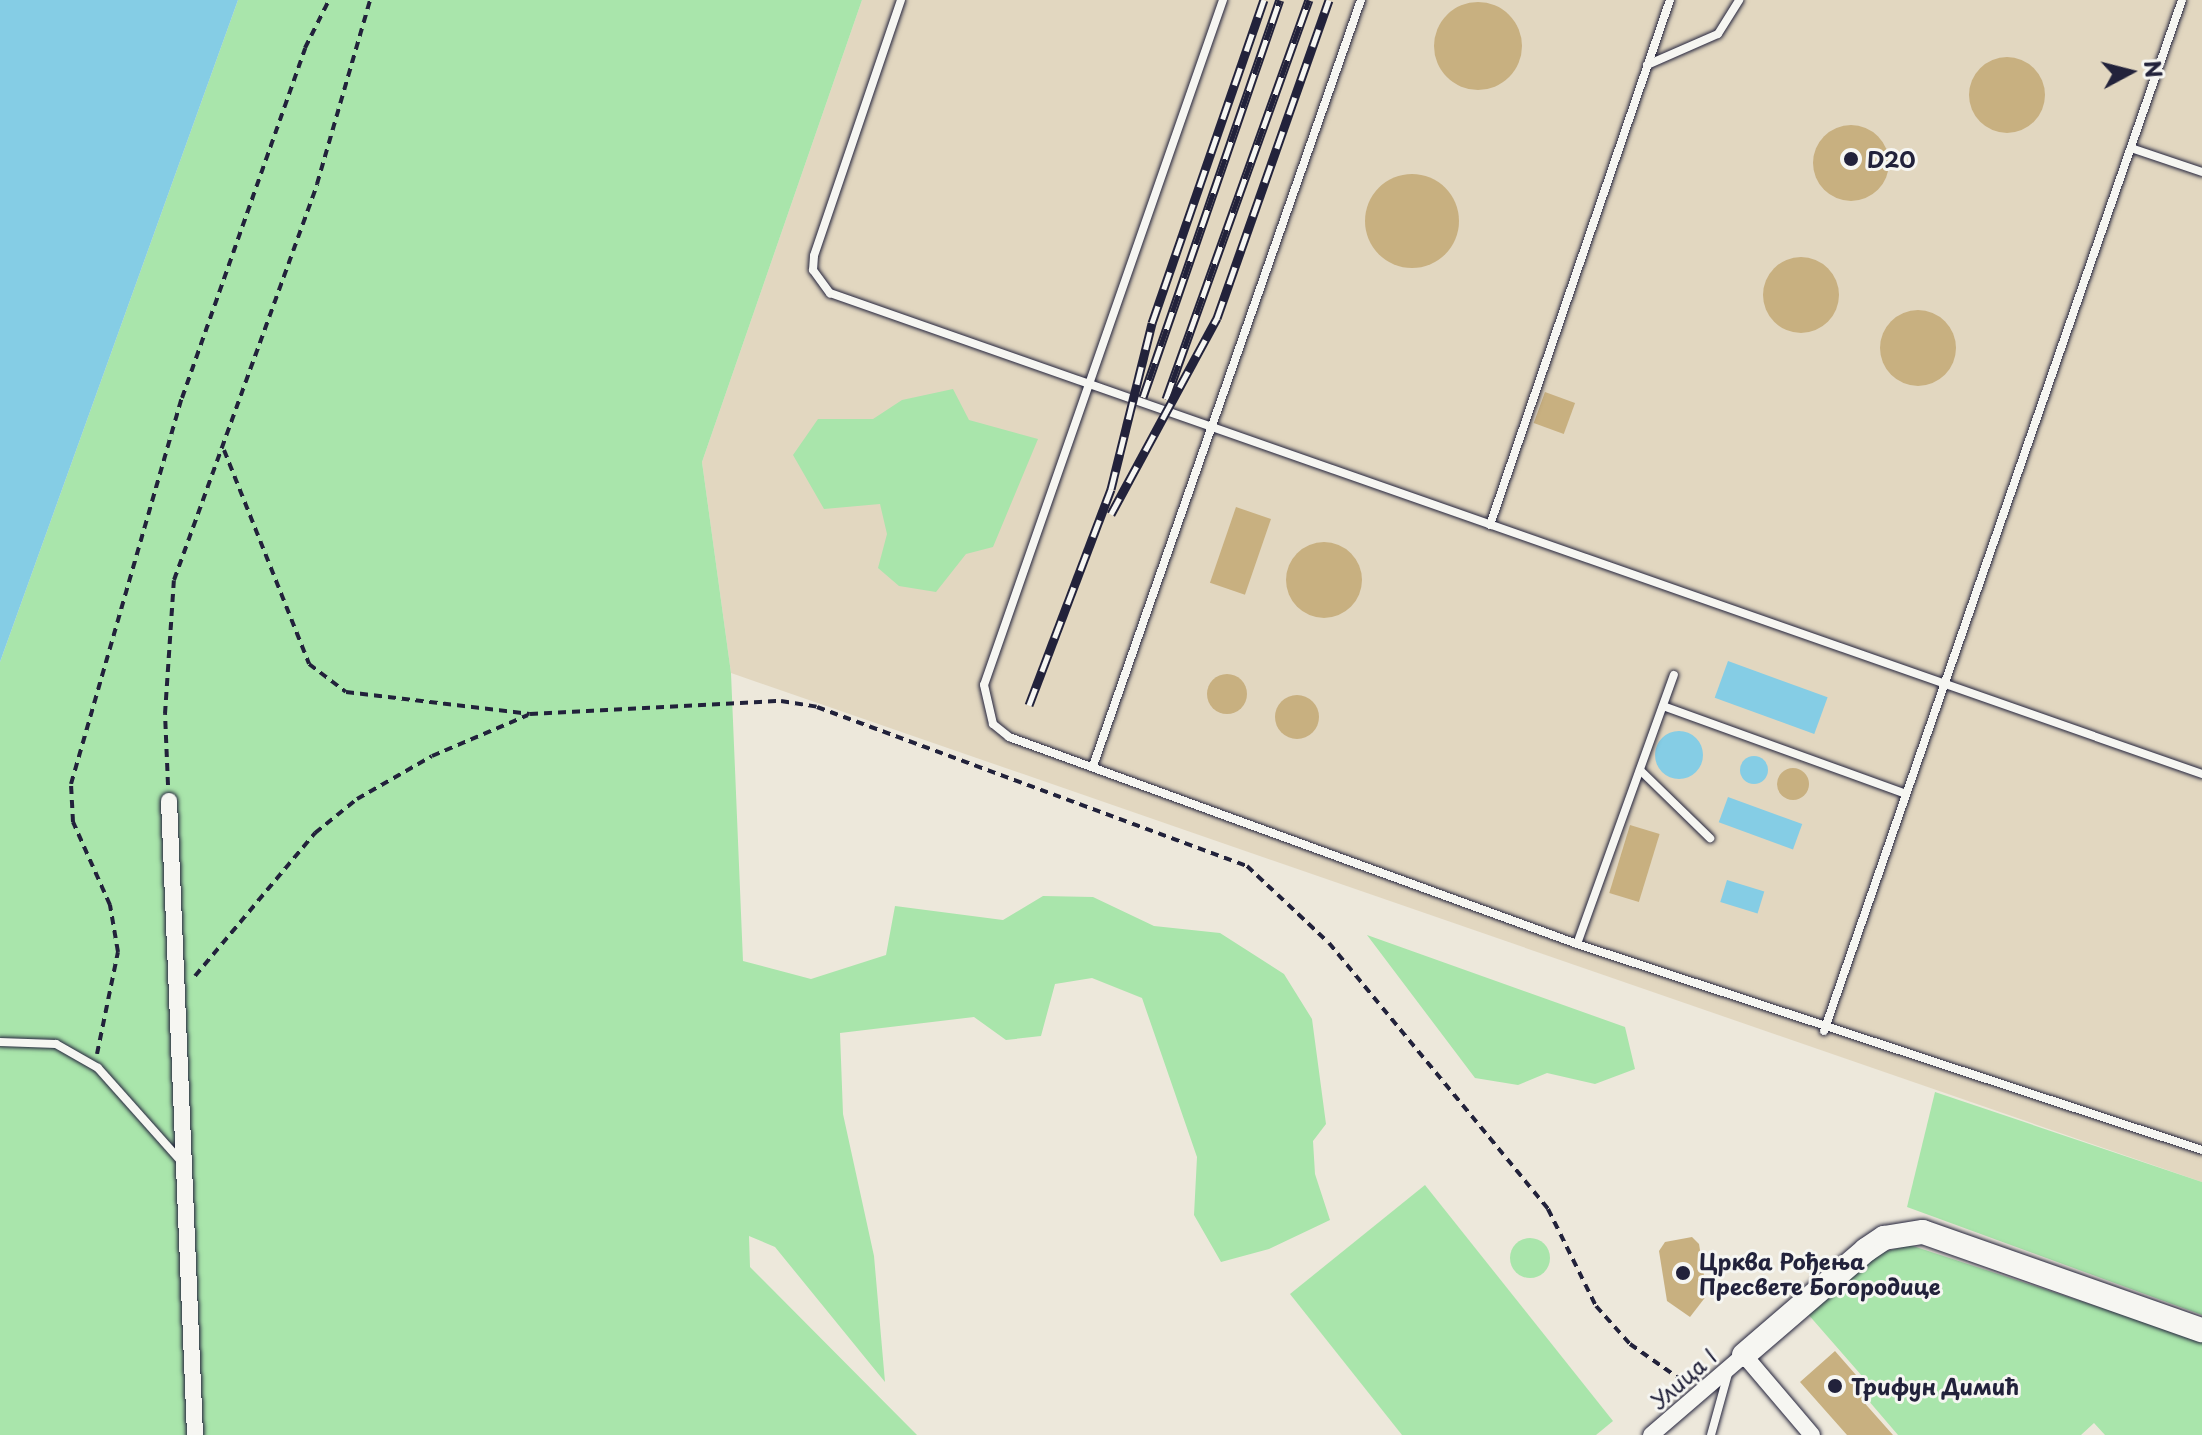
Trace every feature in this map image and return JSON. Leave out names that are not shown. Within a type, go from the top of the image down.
[{"type":"street","points":[[169,801],[195,1435]]},
{"type":"street","points":[[1812,1435],[1737,1361],[1884,1238],[1923,1232],[2202,1330]]},
{"type":"street","name":"Улица I","points":[[1651,1435],[1737,1361]]},
{"type":"lane","points":[[901,0],[814,256],[819,286],[2202,774]]},
{"type":"lane","points":[[1223,0],[984,685],[984,705],[1009,737],[1824,1031],[2202,1150]]},
{"type":"lane","points":[[1093,766],[1361,0]]},
{"type":"lane","points":[[1490,525],[1670,0]]},
{"type":"lane","points":[[1647,65],[1718,34],[1739,0]]},
{"type":"lane","points":[[1824,1031],[2182,0]]},
{"type":"lane","points":[[2131,148],[2202,172]]},
{"type":"lane","points":[[1577,944],[1674,675]]},
{"type":"lane","points":[[1663,706],[1906,794]]},
{"type":"lane","points":[[1640,770],[1710,838]]},
{"type":"lane","points":[[0,1042],[56,1044],[98,1068],[184,1164]]},
{"type":"lane","points":[[1711,1435],[1737,1361]]},
{"type":"path","points":[[98,1068],[96,1033],[118,952],[110,905],[73,822],[71,784],[182,398],[305,48],[329,0]]},
{"type":"path","points":[[169,801],[165,714],[174,580],[224,450],[317,184],[370,0]]},
{"type":"path","points":[[224,450],[309,664],[346,692],[530,714],[781,701],[817,707],[1247,866],[1329,943],[1548,1209],[1596,1306],[1630,1344],[1665,1363],[1697,1395]]},
{"type":"path","points":[[179,993],[315,833],[357,799],[432,756],[530,714]]},
{"type":"shaded area","points":[[862,0],[2202,0],[2202,1182],[731,673],[702,462]]},
{"type":"green space","points":[[238,0],[862,0],[702,462],[731,673],[743,961],[811,979],[886,955],[895,906],[1003,920],[1043,896],[1093,897],[1154,926],[1220,933],[1284,974],[1312,1019],[1326,1124],[1313,1141],[1315,1174],[1330,1220],[1269,1249],[1221,1262],[1194,1215],[1197,1157],[1142,998],[1092,978],[1055,984],[1041,1036],[1006,1040],[974,1017],[840,1033],[843,1114],[874,1256],[885,1382],[775,1247],[749,1236],[750,1267],[917,1435],[0,1435],[0,662]]},
{"type":"green space","points":[[953,389],[969,420],[1038,439],[993,547],[966,554],[936,592],[899,586],[878,568],[887,534],[880,504],[824,509],[793,455],[818,419],[873,419],[902,400]]},
{"type":"green space","points":[[1367,935],[1625,1027],[1635,1069],[1595,1084],[1547,1073],[1518,1085],[1475,1078]]},
{"type":"green space","points":[[1935,1092],[2202,1182],[2202,1315],[1907,1207]]},
{"type":"green space","points":[[1425,1185],[1613,1421],[1596,1435],[1402,1435],[1290,1294]]},
{"type":"green space","points":[[1530,1238],[1544,1244],[1550,1258],[1544,1272],[1530,1278],[1516,1272],[1510,1258],[1516,1244]]},
{"type":"green space","points":[[1910,1245],[2202,1341],[2202,1435],[2105,1435],[2094,1423],[2081,1435],[1898,1435],[1868,1400],[1876,1392],[1807,1313],[1876,1254]]},
{"type":"water","points":[[0,0],[238,0],[0,662]]},
{"type":"water","points":[[1728,661],[1828,697],[1814,734],[1715,698]]},
{"type":"water","points":[[1679,731],[1688,732],[1696,738],[1702,746],[1702,764],[1696,772],[1688,778],[1679,779],[1670,778],[1662,772],[1656,764],[1655,755],[1656,746],[1662,738],[1670,732]]},
{"type":"water","points":[[1754,756],[1764,760],[1768,770],[1764,780],[1754,784],[1744,780],[1740,770],[1744,760]]},
{"type":"water","points":[[1728,797],[1802,824],[1793,849],[1719,822]]},
{"type":"water","points":[[1727,880],[1764,891],[1758,913],[1720,902]]},
{"type":"building","points":[[1469,2],[1487,2],[1503,9],[1515,21],[1522,37],[1522,55],[1515,71],[1503,83],[1487,90],[1469,90],[1453,83],[1441,71],[1434,55],[1434,37],[1441,21],[1453,9]]},
{"type":"building","points":[[2007,57],[2021,60],[2034,68],[2042,81],[2045,95],[2042,109],[2034,122],[2021,130],[2007,133],[1993,130],[1980,122],[1972,109],[1969,95],[1972,81],[1980,68],[1993,60]]},
{"type":"building","name":"D20","points":[[1851,125],[1865,128],[1878,136],[1886,149],[1889,163],[1886,177],[1878,190],[1865,198],[1851,201],[1837,198],[1824,190],[1816,177],[1813,163],[1816,149],[1824,136],[1837,128]]},
{"type":"building","points":[[1412,174],[1430,177],[1446,187],[1456,203],[1459,221],[1456,239],[1446,255],[1430,265],[1412,268],[1394,265],[1378,255],[1368,239],[1365,221],[1368,203],[1378,187],[1394,177]]},
{"type":"building","points":[[1801,257],[1815,260],[1828,268],[1836,281],[1839,295],[1836,309],[1828,322],[1815,330],[1801,333],[1787,330],[1774,322],[1766,309],[1763,295],[1766,281],[1774,268],[1787,260]]},
{"type":"building","points":[[1918,310],[1932,313],[1945,321],[1953,334],[1956,348],[1953,362],[1945,375],[1932,383],[1918,386],[1904,383],[1891,375],[1883,362],[1880,348],[1883,334],[1891,321],[1904,313]]},
{"type":"building","points":[[1545,392],[1575,403],[1564,434],[1534,423]]},
{"type":"building","points":[[1236,507],[1271,519],[1245,595],[1210,583]]},
{"type":"building","points":[[1324,542],[1338,545],[1351,553],[1359,566],[1362,580],[1359,594],[1351,607],[1338,615],[1324,618],[1310,615],[1297,607],[1289,594],[1286,580],[1289,566],[1297,553],[1310,545]]},
{"type":"building","points":[[1227,674],[1241,680],[1247,694],[1241,708],[1227,714],[1213,708],[1207,694],[1213,680]]},
{"type":"building","points":[[1297,695],[1313,701],[1319,717],[1313,733],[1297,739],[1281,733],[1275,717],[1281,701]]},
{"type":"building","points":[[1793,768],[1804,773],[1809,784],[1804,795],[1793,800],[1782,795],[1777,784],[1782,773]]},
{"type":"building","points":[[1630,825],[1660,834],[1639,902],[1609,893]]},
{"type":"building","name":"Црква Рођења Пресвете Богородице","points":[[1692,1237],[1699,1244],[1707,1295],[1690,1317],[1667,1301],[1659,1251],[1665,1242]]},
{"type":"building","name":"Трифун Димић","points":[[1835,1351],[1870,1391],[1861,1399],[1893,1435],[1847,1435],[1800,1382]]},
{"type":"railway","points":[[1029,705],[1111,489],[1152,323],[1264,0]]},
{"type":"railway","points":[[1143,397],[1280,0]]},
{"type":"railway","points":[[1166,399],[1309,0]]},
{"type":"railway","points":[[1111,514],[1217,318],[1329,0]]},
{"type":"place","name":"D20","points":[[1851,159]]},
{"type":"place","name":"Црква Рођења Пресвете Богородице","points":[[1683,1273]]},
{"type":"place","name":"Трифун Димић","points":[[1835,1386]]}]
